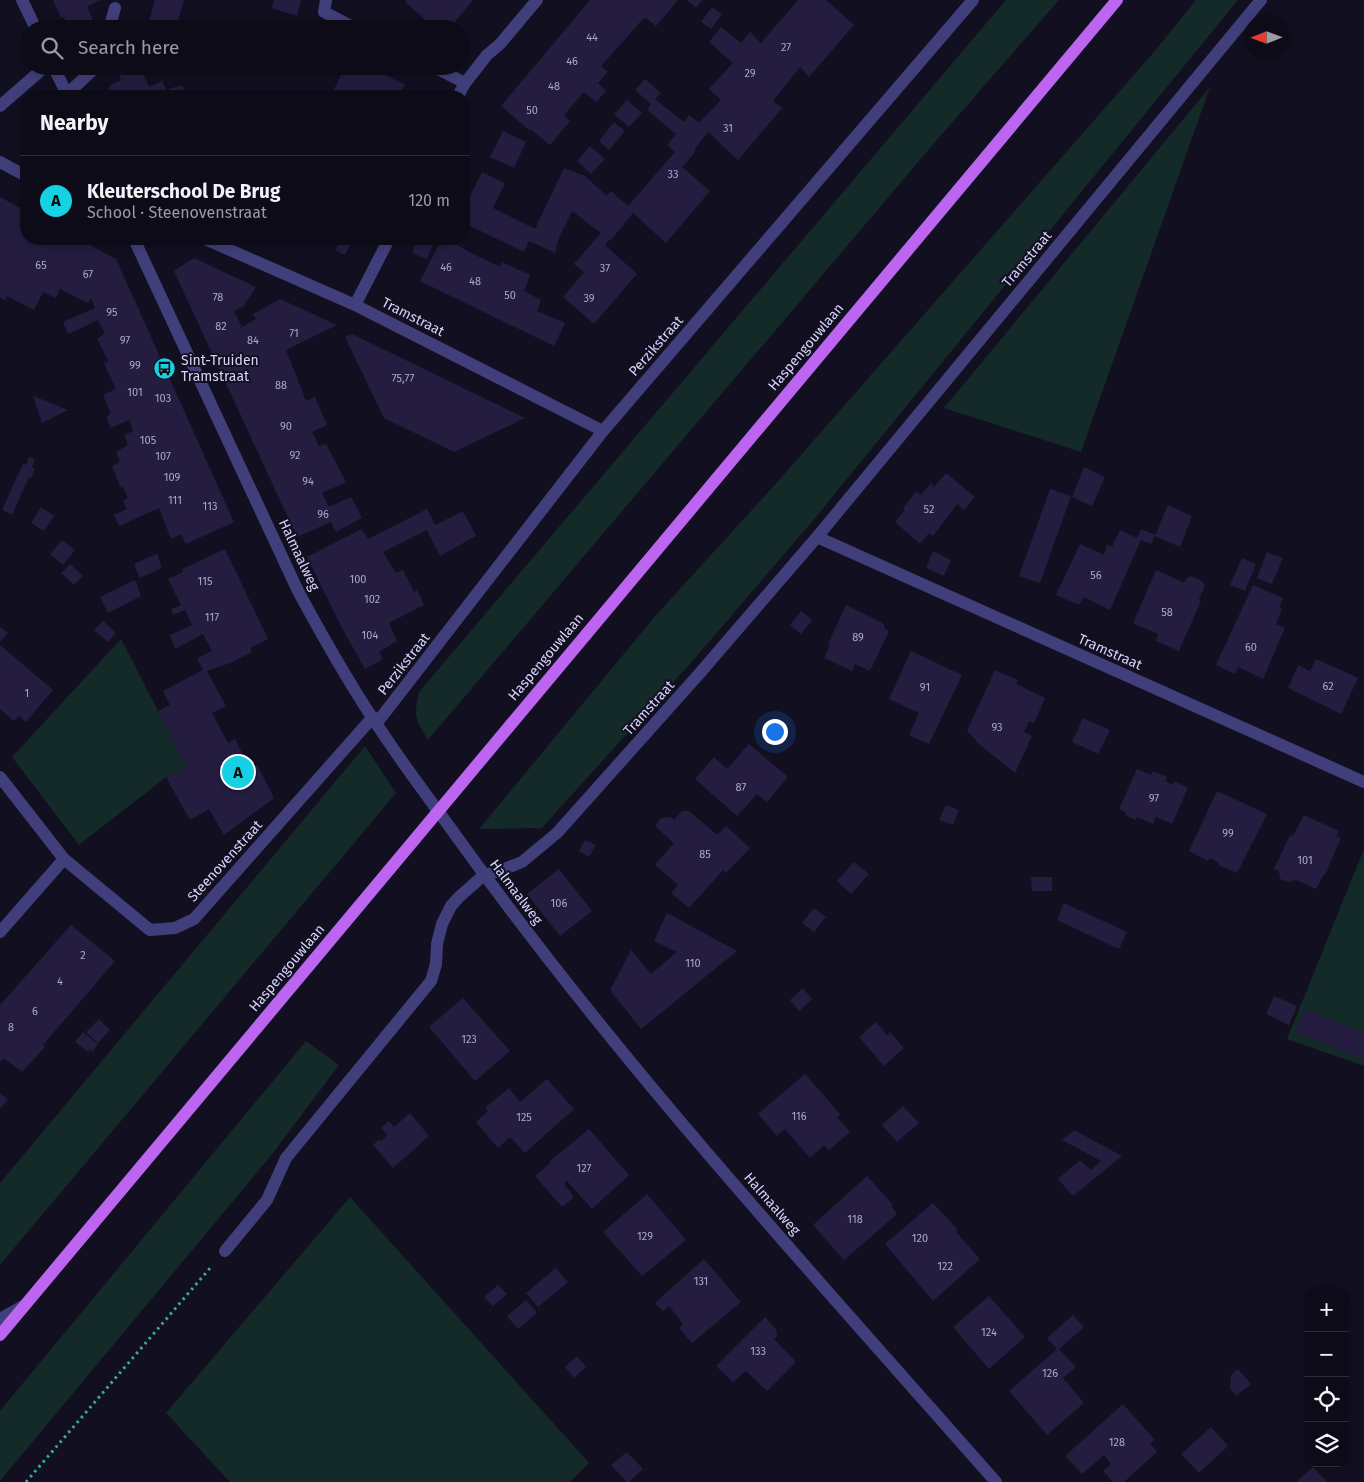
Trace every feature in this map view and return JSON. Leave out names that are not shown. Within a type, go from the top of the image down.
[{"type":"main road","name":"Haspengouwlaan","points":[[0,1335],[1117,0]]},
{"type":"street","points":[[22,0],[32,20]]},
{"type":"street","points":[[326,0],[324,12],[340,20]]},
{"type":"street","points":[[461,90],[487,55],[500,44],[537,0]]},
{"type":"street","name":"Perzikstraat","points":[[374,720],[603,432],[973,0]]},
{"type":"street","name":"Tramstraat","points":[[482,872],[499,871],[522,862],[557,833],[699,674],[816,537],[1261,0]]},
{"type":"street","points":[[112,20],[115,8]]},
{"type":"street","points":[[0,106],[36,75]]},
{"type":"street","points":[[57,75],[65,90]]},
{"type":"street","points":[[72,90],[88,75]]},
{"type":"street","points":[[449,75],[465,83]]},
{"type":"street","points":[[0,162],[20,173]]},
{"type":"street","name":"Halmaalweg","points":[[137,245],[298,591],[327,644],[385,737],[514,916],[630,1062],[763,1217],[996,1482]]},
{"type":"street","name":"Tramstraat","points":[[219,245],[355,305],[603,432]]},
{"type":"street","points":[[355,305],[386,245]]},
{"type":"street","name":"Tramstraat","points":[[816,537],[1364,782]]},
{"type":"street","name":"Steenovenstraat","points":[[0,777],[64,858],[150,930],[175,928],[194,919],[374,720]]},
{"type":"street","points":[[0,932],[64,858]]},
{"type":"street","points":[[225,1251],[267,1200],[286,1158],[431,981],[436,964],[437,944],[442,924],[451,906],[482,872]]},
{"type":"street","points":[[0,1318],[25,1304]]},
{"type":"path","points":[[26,1482],[225,1251]]},
{"type":"green space","points":[[1006,0],[1059,0],[936,141],[428,740],[417,718],[416,707],[419,692]]},
{"type":"green space","points":[[1196,0],[1238,0],[811,523],[696,657],[542,828],[479,829],[657,614],[772,488],[1154,52]]},
{"type":"green space","points":[[1210,87],[1081,452],[944,408]]},
{"type":"green space","points":[[121,639],[187,767],[166,777],[79,845],[12,757]]},
{"type":"green space","points":[[365,746],[396,793],[0,1265],[0,1183]]},
{"type":"green space","points":[[1364,849],[1364,1066],[1287,1039]]},
{"type":"green space","points":[[306,1041],[339,1065],[273,1153],[0,1481],[0,1411]]},
{"type":"green space","points":[[350,1197],[589,1463],[570,1482],[230,1482],[166,1413]]},
{"type":"building","points":[[53,0],[101,0],[87,6],[93,20],[65,20],[64,17],[61,18]]},
{"type":"building","points":[[155,0],[184,0],[178,20],[149,20]]},
{"type":"building","points":[[274,0],[301,0],[297,16],[272,8]]},
{"type":"building","points":[[407,0],[473,0],[456,20],[426,20],[405,2]]},
{"type":"building","points":[[590,0],[678,0],[656,26],[646,18],[642,20],[601,66],[608,72],[598,83],[606,91],[596,102],[584,92],[564,115],[570,121],[550,145],[501,106]]},
{"type":"building","points":[[687,0],[702,0],[696,8]]},
{"type":"building","points":[[798,0],[826,0],[854,25],[809,77],[800,67],[773,101],[782,108],[738,160],[708,132],[694,150],[696,151],[682,167],[710,191],[666,243],[633,213],[609,240],[605,245],[637,274],[594,324],[563,297],[584,272],[574,264],[601,233],[572,211],[558,240],[555,253],[529,241],[524,252],[470,226],[470,196],[482,172],[505,183],[493,208],[535,229],[564,168],[585,176],[607,196],[611,191],[628,206],[675,152],[667,145],[676,134],[647,110],[651,104],[635,90],[645,79],[661,93],[655,99],[684,122],[689,115],[699,123],[721,100],[709,89],[733,63],[709,42],[721,27],[741,43],[750,32],[761,43]]},
{"type":"building","points":[[712,7],[722,14],[711,29],[701,22]]},
{"type":"building","points":[[119,75],[144,75],[149,87],[162,81],[166,90],[108,90],[110,85],[121,80]]},
{"type":"building","points":[[341,75],[386,75],[405,85],[402,90],[334,90]]},
{"type":"building","points":[[182,85],[184,90],[169,90]]},
{"type":"building","points":[[627,100],[642,113],[629,127],[614,114]]},
{"type":"building","points":[[614,122],[625,131],[609,150],[599,141]]},
{"type":"building","points":[[503,131],[526,142],[514,168],[490,157]]},
{"type":"building","points":[[590,146],[605,159],[591,174],[577,161]]},
{"type":"building","points":[[0,197],[20,208],[20,245],[90,245],[116,259],[234,522],[186,544],[181,534],[171,539],[159,508],[119,526],[114,515],[127,509],[123,501],[128,498],[123,487],[121,488],[112,466],[120,462],[116,452],[128,445],[124,435],[133,431],[129,420],[111,428],[106,417],[111,414],[103,395],[116,389],[104,363],[108,361],[97,338],[105,334],[98,320],[68,334],[63,322],[95,308],[91,298],[88,303],[60,289],[56,298],[43,292],[34,310],[7,296],[5,300],[0,297]]},
{"type":"building","points":[[338,245],[350,245],[345,255],[335,250]]},
{"type":"building","points":[[415,245],[433,245],[427,259],[412,253]]},
{"type":"building","points":[[439,245],[458,245],[500,267],[502,262],[530,275],[524,291],[541,300],[537,311],[565,323],[554,346],[420,281]]},
{"type":"building","points":[[194,258],[256,287],[243,307],[234,311],[242,327],[256,319],[253,314],[280,299],[337,325],[286,350],[306,401],[315,397],[327,425],[312,432],[319,446],[326,444],[346,482],[322,493],[329,507],[351,497],[362,518],[336,532],[331,522],[297,537],[174,271]]},
{"type":"building","points":[[352,334],[525,418],[454,452],[384,418],[345,337]]},
{"type":"building","points":[[33,396],[41,399],[68,410],[42,423]]},
{"type":"building","points":[[29,457],[35,459],[32,467],[35,468],[12,515],[2,510],[23,464],[26,465]]},
{"type":"building","points":[[1084,467],[1105,477],[1092,506],[1072,497]]},
{"type":"building","points":[[946,473],[975,497],[964,510],[957,504],[933,536],[929,533],[920,544],[895,522],[916,492],[921,495],[931,483],[934,487]]},
{"type":"building","points":[[1050,489],[1071,496],[1040,583],[1019,576]]},
{"type":"building","points":[[1168,505],[1192,516],[1180,547],[1155,536]]},
{"type":"building","points":[[41,507],[54,516],[44,531],[31,523]]},
{"type":"building","points":[[427,509],[435,525],[463,511],[476,536],[440,556],[427,530],[383,552],[396,573],[403,570],[414,592],[417,590],[424,605],[389,623],[397,641],[379,652],[383,659],[365,669],[342,628],[307,557],[362,529],[368,539]]},
{"type":"building","points":[[1141,529],[1155,535],[1151,544],[1141,540],[1110,610],[1084,597],[1079,605],[1056,595],[1080,544],[1104,555],[1107,545],[1112,547],[1120,530],[1137,538]]},
{"type":"building","points":[[62,540],[75,550],[63,565],[50,554]]},
{"type":"building","points":[[225,549],[268,639],[250,648],[252,652],[230,663],[207,671],[226,706],[212,713],[228,743],[235,739],[250,769],[257,765],[274,798],[224,835],[209,809],[190,820],[166,777],[187,767],[158,711],[170,705],[163,691],[203,670],[197,658],[212,651],[203,634],[175,649],[170,635],[192,625],[185,610],[173,615],[171,609],[181,605],[168,579],[183,572],[182,569]]},
{"type":"building","points":[[933,551],[951,560],[944,576],[926,568]]},
{"type":"building","points":[[1267,552],[1283,558],[1272,584],[1257,578]]},
{"type":"building","points":[[157,554],[162,568],[140,578],[134,564]]},
{"type":"building","points":[[1242,558],[1256,564],[1245,591],[1230,585]]},
{"type":"building","points":[[70,564],[83,576],[74,585],[61,573]]},
{"type":"building","points":[[1156,570],[1184,583],[1191,576],[1202,581],[1205,586],[1199,599],[1201,601],[1179,651],[1156,641],[1158,634],[1133,623]]},
{"type":"building","points":[[135,580],[141,596],[108,613],[100,597]]},
{"type":"building","points":[[1253,585],[1283,598],[1279,608],[1282,609],[1276,624],[1285,628],[1263,679],[1238,667],[1235,674],[1216,665]]},
{"type":"building","points":[[846,605],[883,623],[885,629],[889,631],[870,671],[855,664],[852,671],[824,658],[830,645],[828,644]]},
{"type":"building","points":[[801,611],[812,620],[801,634],[790,625]]},
{"type":"building","points":[[103,621],[116,633],[108,642],[94,630]]},
{"type":"building","points":[[0,627],[8,633],[0,642]]},
{"type":"building","points":[[0,645],[53,690],[26,722],[19,716],[14,721],[0,709]]},
{"type":"building","points":[[911,651],[962,675],[929,744],[909,735],[919,713],[889,699]]},
{"type":"building","points":[[1316,659],[1358,678],[1341,714],[1288,688],[1298,665],[1310,671]]},
{"type":"building","points":[[995,670],[1018,680],[1016,684],[1045,698],[1034,723],[1029,721],[1024,732],[1032,736],[1015,773],[979,744],[967,731]]},
{"type":"building","points":[[1083,718],[1110,730],[1098,754],[1072,742]]},
{"type":"building","points":[[749,744],[788,777],[767,802],[757,794],[737,816],[695,779],[714,757],[727,769]]},
{"type":"building","points":[[1137,769],[1151,775],[1153,771],[1167,777],[1165,781],[1173,785],[1174,781],[1188,788],[1172,824],[1156,817],[1153,824],[1137,817],[1136,820],[1125,815],[1126,813],[1119,809]]},
{"type":"building","points":[[1217,791],[1267,814],[1237,873],[1218,865],[1219,863],[1210,858],[1208,861],[1189,851]]},
{"type":"building","points":[[946,805],[959,810],[953,825],[939,820]]},
{"type":"building","points":[[682,811],[689,811],[717,835],[726,826],[750,848],[726,873],[723,870],[689,908],[671,893],[678,885],[655,865],[674,843],[655,826],[661,818],[671,817],[674,820]]},
{"type":"building","points":[[1304,815],[1339,831],[1336,837],[1341,838],[1325,875],[1316,889],[1296,880],[1289,882],[1280,879],[1279,871],[1274,869],[1290,835],[1293,836]]},
{"type":"building","points":[[585,840],[596,845],[589,857],[579,851]]},
{"type":"building","points":[[854,862],[869,874],[851,894],[837,881]]},
{"type":"building","points":[[559,869],[592,911],[560,936],[527,894]]},
{"type":"building","points":[[1031,877],[1052,877],[1052,891],[1032,891]]},
{"type":"building","points":[[1064,903],[1127,932],[1119,949],[1057,920]]},
{"type":"building","points":[[814,908],[826,917],[814,932],[802,923]]},
{"type":"building","points":[[667,913],[737,951],[641,1029],[610,990],[631,950],[651,974],[677,952],[654,941]]},
{"type":"building","points":[[71,925],[115,961],[43,1045],[45,1047],[22,1072],[4,1058],[0,1062],[0,1005]]},
{"type":"building","points":[[803,988],[812,999],[799,1011],[790,1000]]},
{"type":"building","points":[[1274,996],[1297,1006],[1289,1025],[1266,1014]]},
{"type":"building","points":[[463,998],[510,1051],[475,1081],[429,1027]]},
{"type":"building","points":[[1304,1009],[1364,1033],[1364,1060],[1295,1032]]},
{"type":"building","points":[[99,1019],[110,1030],[98,1043],[86,1032]]},
{"type":"building","points":[[876,1022],[887,1035],[890,1032],[904,1048],[884,1066],[859,1037]]},
{"type":"building","points":[[83,1032],[98,1044],[92,1052],[90,1049],[88,1052],[75,1042]]},
{"type":"building","points":[[805,1074],[840,1114],[837,1117],[850,1132],[829,1150],[824,1145],[810,1158],[785,1129],[777,1136],[758,1114]]},
{"type":"building","points":[[547,1079],[574,1109],[525,1153],[510,1137],[498,1148],[476,1122],[488,1111],[485,1108],[509,1088],[520,1102]]},
{"type":"building","points":[[0,1093],[8,1100],[0,1109]]},
{"type":"building","points":[[903,1106],[919,1123],[897,1142],[882,1125]]},
{"type":"building","points":[[410,1113],[429,1136],[393,1168],[373,1145],[387,1135],[381,1128],[389,1121],[394,1127]]},
{"type":"building","points":[[589,1129],[629,1175],[592,1209],[567,1181],[564,1184],[574,1197],[562,1207],[535,1176]]},
{"type":"building","points":[[1074,1130],[1122,1156],[1073,1196],[1058,1179],[1080,1160],[1091,1170],[1101,1161],[1062,1140]]},
{"type":"building","points":[[867,1176],[893,1205],[891,1206],[897,1214],[844,1260],[813,1225]]},
{"type":"building","points":[[647,1194],[686,1240],[642,1276],[603,1232]]},
{"type":"building","points":[[933,1203],[958,1230],[956,1232],[980,1259],[933,1301],[885,1244]]},
{"type":"building","points":[[704,1259],[741,1302],[692,1343],[679,1328],[683,1324],[669,1306],[663,1311],[655,1303]]},
{"type":"building","points":[[556,1268],[568,1282],[538,1307],[526,1293]]},
{"type":"building","points":[[498,1285],[507,1294],[493,1306],[484,1297]]},
{"type":"building","points":[[989,1296],[1025,1337],[989,1369],[953,1327]]},
{"type":"building","points":[[526,1300],[537,1313],[518,1329],[507,1316]]},
{"type":"building","points":[[1073,1315],[1084,1327],[1059,1349],[1076,1367],[1063,1378],[1084,1403],[1047,1435],[1009,1391],[1057,1349],[1047,1338]]},
{"type":"building","points":[[765,1317],[776,1329],[777,1336],[774,1339],[796,1362],[767,1391],[746,1371],[733,1382],[716,1366]]},
{"type":"building","points":[[577,1356],[586,1367],[574,1378],[565,1367]]},
{"type":"building","points":[[1238,1369],[1251,1384],[1236,1396],[1230,1388],[1231,1375]]},
{"type":"building","points":[[1123,1404],[1155,1440],[1150,1443],[1157,1452],[1124,1482],[1113,1482],[1103,1471],[1111,1464],[1104,1455],[1082,1474],[1065,1456]]},
{"type":"building","points":[[1211,1427],[1228,1446],[1199,1473],[1181,1454]]},
{"type":"building","points":[[627,1452],[643,1469],[629,1482],[611,1465]]},
{"type":"building","points":[[1313,1467],[1327,1482],[1296,1482]]},
{"type":"place","name":"Sint-Truiden Tramstraat","points":[[165,368]]},
{"type":"place","name":"Kleuterschool De Brug","points":[[238,772]]}]
